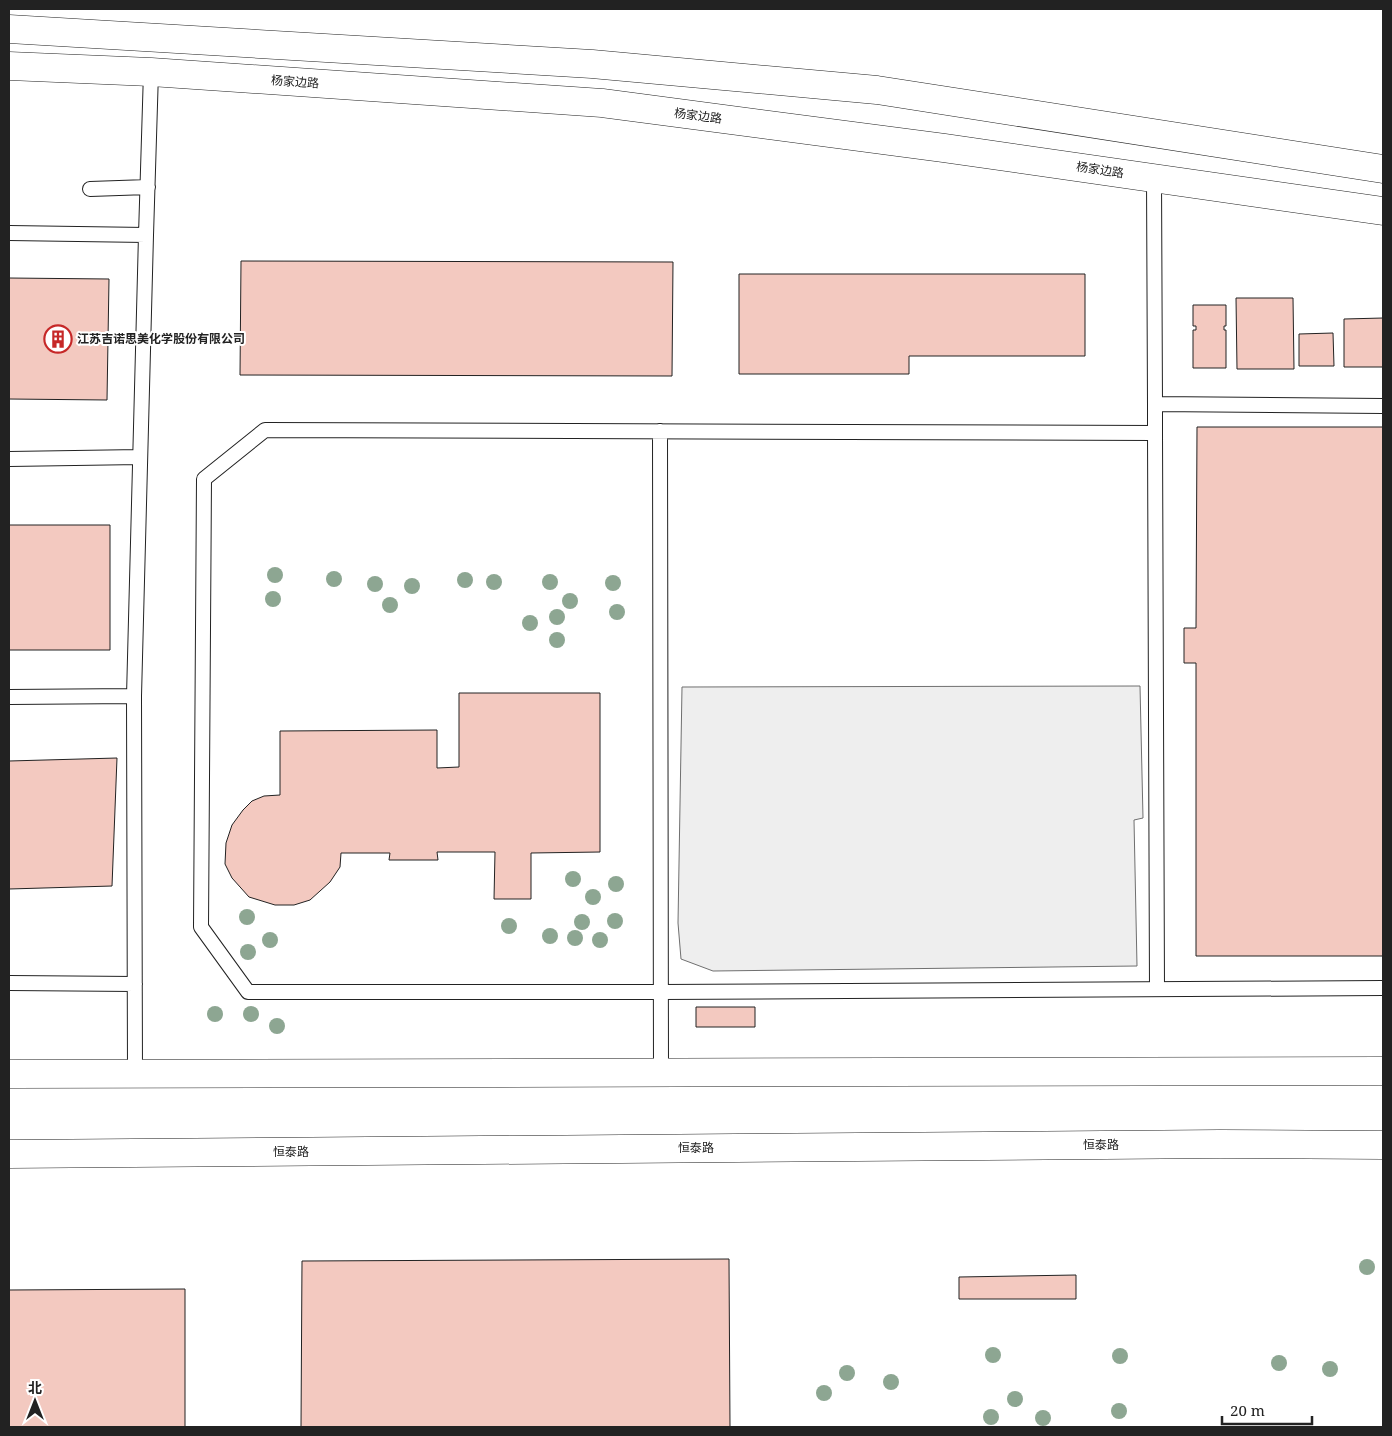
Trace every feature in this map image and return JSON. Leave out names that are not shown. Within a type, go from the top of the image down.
[{"type":"street","points":[[9,29],[592,64],[877,90],[1383,169]]},
{"type":"street","name":"杨家边路","points":[[9,66],[151,72],[602,104],[944,148],[1383,212]]},
{"type":"street","points":[[9,1074],[1383,1070]]},
{"type":"street","name":"恒泰路","points":[[9,1154],[1200,1144],[1383,1145]]},
{"type":"lane","points":[[135,1074],[134,696],[151,72]]},
{"type":"lane","points":[[1154,178],[1158,989]]},
{"type":"lane","points":[[90,189],[148,187]]},
{"type":"lane","points":[[9,233],[146,235]]},
{"type":"lane","points":[[1155,404],[1383,406]]},
{"type":"lane","points":[[1155,433],[265,430],[204,479],[201,927],[248,992],[1383,988]]},
{"type":"lane","points":[[660,431],[662,1073]]},
{"type":"lane","points":[[9,459],[140,457]]},
{"type":"lane","points":[[9,697],[134,696]]},
{"type":"lane","points":[[9,983],[134,984]]},
{"type":"shaded area","points":[[1140,686],[1143,818],[1134,820],[1137,966],[713,971],[681,959],[678,923],[682,687]]},
{"type":"building","points":[[241,261],[673,262],[672,376],[240,375]]},
{"type":"building","points":[[739,274],[1085,274],[1085,356],[909,356],[909,374],[739,374]]},
{"type":"building","name":"江苏吉诺思美化学股份有限公司","points":[[9,278],[109,279],[107,400],[9,399]]},
{"type":"building","points":[[1236,298],[1293,298],[1294,369],[1237,369]]},
{"type":"building","points":[[1193,305],[1226,305],[1226,326],[1224,326],[1224,330],[1226,330],[1226,368],[1193,368],[1193,330],[1196,330],[1196,326],[1193,326]]},
{"type":"building","points":[[1383,318],[1383,367],[1344,367],[1344,319]]},
{"type":"building","points":[[1333,333],[1334,366],[1299,366],[1299,334]]},
{"type":"building","points":[[1197,427],[1383,427],[1383,956],[1196,956],[1196,663],[1184,663],[1184,628],[1196,628]]},
{"type":"building","points":[[9,525],[110,525],[110,650],[9,650]]},
{"type":"building","points":[[459,693],[600,693],[600,852],[531,853],[531,899],[494,899],[495,852],[437,852],[438,860],[389,860],[390,853],[341,853],[340,867],[330,882],[310,900],[294,905],[275,905],[249,897],[232,878],[225,864],[226,843],[232,825],[252,801],[264,796],[280,795],[280,731],[437,730],[437,768],[459,767]]},
{"type":"building","points":[[117,758],[112,886],[9,889],[9,761]]},
{"type":"building","points":[[696,1007],[755,1007],[755,1027],[696,1027]]},
{"type":"building","points":[[729,1259],[730,1427],[301,1427],[302,1261]]},
{"type":"building","points":[[1076,1275],[1076,1299],[959,1299],[959,1277]]},
{"type":"building","points":[[185,1289],[185,1427],[9,1427],[9,1290]]},
{"type":"place","name":"江苏吉诺思美化学股份有限公司","points":[[58,339]]}]
